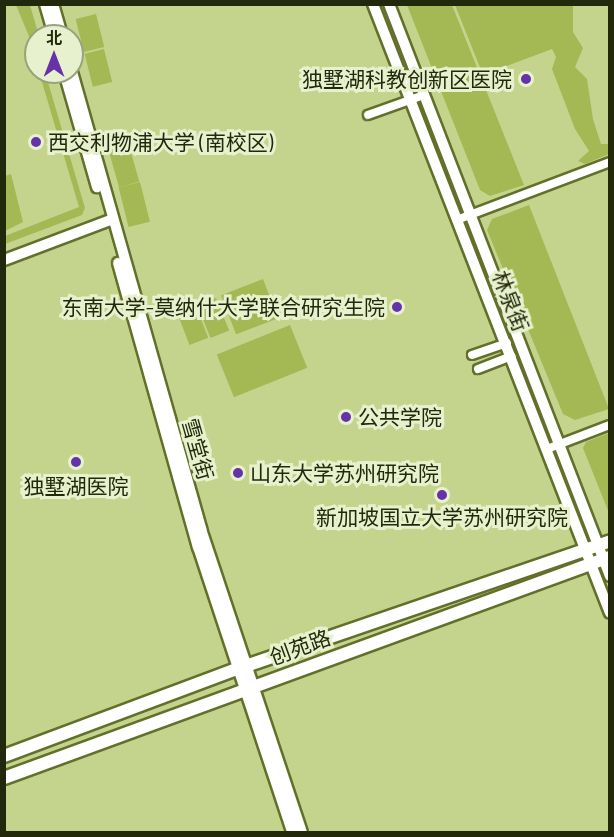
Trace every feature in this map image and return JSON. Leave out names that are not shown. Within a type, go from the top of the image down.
[{"type":"main road","points":[[45,4],[51,24]]},
{"type":"main road","points":[[53,4],[59,24]]},
{"type":"main road","name":"林泉街","points":[[373,4],[459,219],[609,613]]},
{"type":"main road","name":"林泉街","points":[[389,4],[473,215],[560,445],[603,543],[609,576]]},
{"type":"main road","name":"雪堂街","points":[[68,84],[242,667],[302,832]]},
{"type":"main road","name":"雪堂街","points":[[75,84],[109,217]]},
{"type":"main road","points":[[4,252],[109,217]]},
{"type":"main road","points":[[4,260],[109,217]]},
{"type":"main road","name":"创苑路","points":[[4,756],[242,667],[603,543]]},
{"type":"main road","name":"创苑路","points":[[4,778],[249,686],[589,562],[606,558]]},
{"type":"main road","name":"雪堂街","points":[[249,686],[292,832]]},
{"type":"street","points":[[368,115],[424,95]]},
{"type":"street","points":[[459,219],[609,162]]},
{"type":"street","points":[[472,356],[507,343]]},
{"type":"street","points":[[478,369],[512,356]]},
{"type":"street","points":[[547,449],[609,425]]},
{"type":"green space","points":[[16,5],[30,5],[36,24],[24,24]]},
{"type":"green space","points":[[407,5],[452,5],[524,185],[490,196],[480,190]]},
{"type":"green space","points":[[455,5],[573,5],[573,32],[583,48],[575,67],[587,79],[593,119],[601,144],[609,144],[609,154],[585,164],[578,161],[589,151],[575,129],[552,69],[556,57],[552,49],[483,75]]},
{"type":"green space","points":[[96,14],[104,47],[84,52],[84,24],[77,24],[76,19]]},
{"type":"green space","points":[[104,49],[112,82],[93,87],[85,54]]},
{"type":"green space","points":[[43,84],[49,84],[85,208],[82,215],[5,244],[5,236],[79,207]]},
{"type":"green space","points":[[128,142],[139,181],[119,187],[108,148]]},
{"type":"green space","points":[[11,174],[23,222],[5,231],[5,176]]},
{"type":"green space","points":[[140,182],[150,222],[129,227],[119,187]]},
{"type":"green space","points":[[529,205],[609,409],[575,420],[563,414],[487,230],[492,219]]},
{"type":"green space","points":[[263,279],[278,318],[236,334],[221,295]]},
{"type":"green space","points":[[216,298],[229,330],[211,338],[197,305]]},
{"type":"green space","points":[[196,306],[208,338],[190,345],[177,313]]},
{"type":"green space","points":[[290,325],[307,368],[234,397],[217,355]]},
{"type":"green space","points":[[610,433],[609,513],[583,448],[586,442]]},
{"type":"place","name":"独墅湖科教创新区医院","points":[[526,79]]},
{"type":"place","name":"西交利物浦大学 (南校区)","points":[[36,142]]},
{"type":"place","name":"东南大学-莫纳什大学联合研究生院","points":[[397,307]]},
{"type":"place","name":"公共学院","points":[[346,417]]},
{"type":"place","name":"独墅湖医院","points":[[76,462]]},
{"type":"place","name":"山东大学苏州研究院","points":[[238,473]]},
{"type":"place","name":"新加坡国立大学苏州研究院","points":[[442,495]]}]
